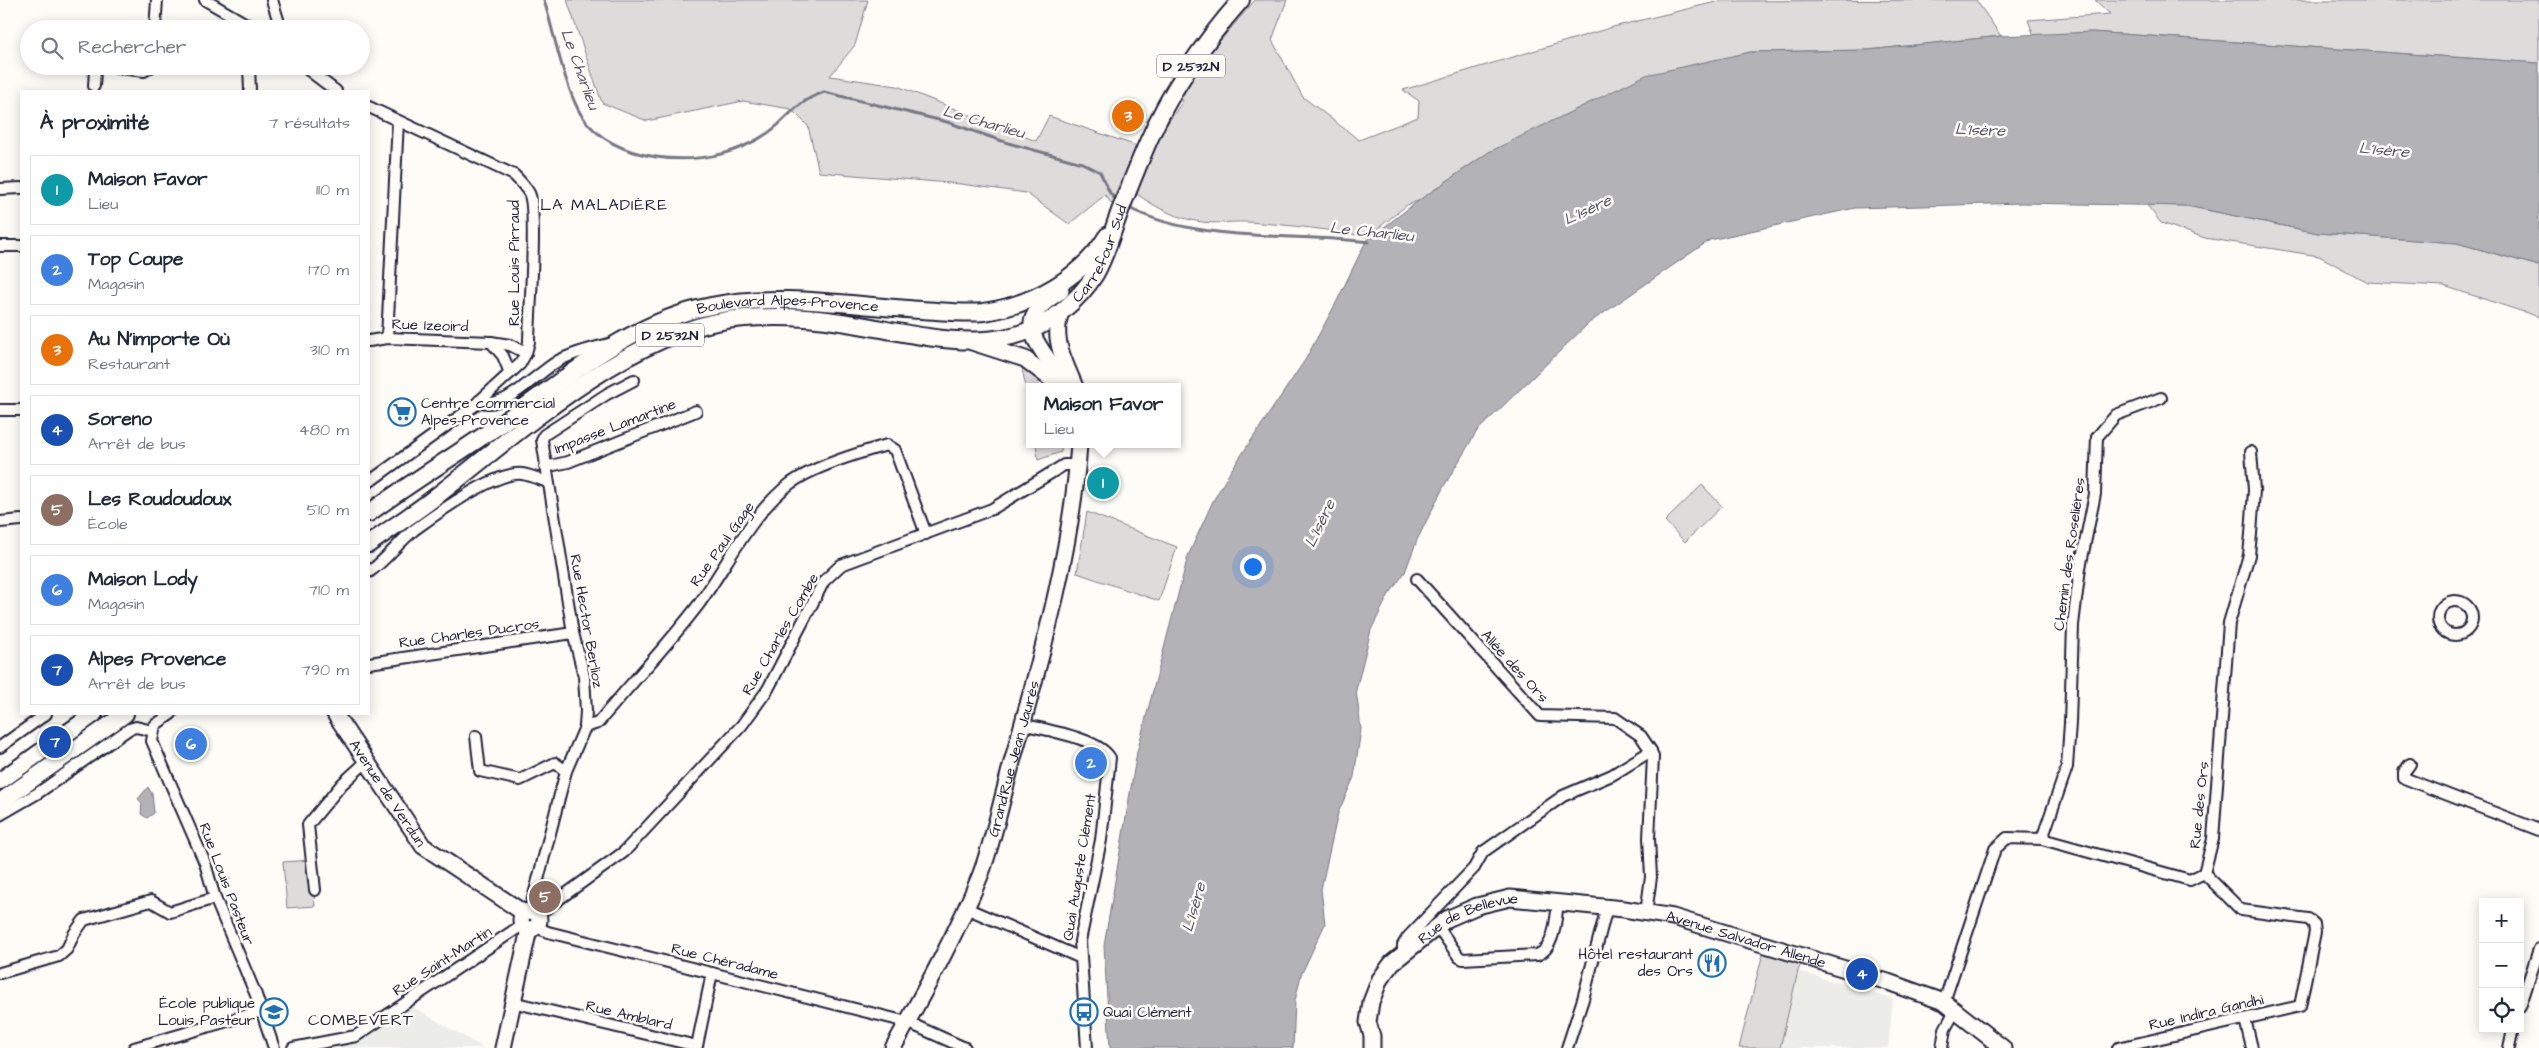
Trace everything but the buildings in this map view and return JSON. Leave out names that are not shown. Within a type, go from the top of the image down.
[{"type":"main road","name":"D 2532N","points":[[1119,214],[1150,138],[1185,75],[1216,29],[1241,0]]},
{"type":"main road","name":"Carrefour Sud","points":[[1077,270],[1097,250],[1119,214]]},
{"type":"main road","name":"Carrefour Sud","points":[[1031,329],[1061,312],[1098,272],[1111,242],[1119,214]]},
{"type":"main road","name":"Boulevard Alpes-Provence","points":[[370,513],[617,343],[683,313],[711,306],[750,301],[787,300],[910,310],[982,312],[1002,308],[1034,297],[1054,287],[1077,270]]},
{"type":"main road","name":"Boulevard Alpes-Provence","points":[[370,543],[433,498],[501,444],[587,383],[647,345],[677,332],[741,318],[773,317],[839,322],[933,338],[966,340],[1004,338],[1031,329]]},
{"type":"main road","points":[[0,781],[93,715]]},
{"type":"main road","points":[[0,802],[124,715]]},
{"type":"street","points":[[156,20],[157,0]]},
{"type":"street","points":[[205,0],[239,20]]},
{"type":"street","points":[[272,0],[278,20]]},
{"type":"street","points":[[94,86],[95,75]]},
{"type":"street","points":[[249,75],[250,90]]},
{"type":"street","points":[[315,75],[335,90]]},
{"type":"street","name":"Rue Louis Pirraud","points":[[370,107],[514,175],[529,193],[532,206],[532,260],[526,353]]},
{"type":"street","points":[[387,338],[398,120]]},
{"type":"street","points":[[0,189],[20,188]]},
{"type":"street","points":[[0,246],[20,246]]},
{"type":"street","name":"Carrefour Sud","points":[[1031,329],[1037,308],[1065,288],[1077,270]]},
{"type":"street","name":"Carrefour Sud","points":[[1061,312],[1057,328],[1059,347],[1073,383]]},
{"type":"street","points":[[1031,329],[1033,337],[1056,368],[1061,383]]},
{"type":"street","name":"Rue Izeoird","points":[[370,341],[387,338],[491,342],[510,345],[526,353]]},
{"type":"street","points":[[966,340],[1025,359],[1057,383]]},
{"type":"street","points":[[491,342],[503,356],[510,373]]},
{"type":"street","points":[[477,403],[499,403],[558,361],[593,347],[617,343]]},
{"type":"street","points":[[370,481],[477,403],[520,364],[526,353]]},
{"type":"street","name":"Rue Hector Berlioz","points":[[530,920],[566,771],[585,727],[586,711],[584,676],[573,633],[547,482],[542,440],[544,435],[608,394],[634,380]]},
{"type":"street","name":"Chemin des Roseliéres","points":[[2042,839],[2067,767],[2073,625],[2080,568],[2095,494],[2096,437],[2116,415],[2162,398]]},
{"type":"street","points":[[0,410],[20,410]]},
{"type":"street","name":"Impasse Lamartine","points":[[545,467],[568,462],[696,411]]},
{"type":"street","name":"Rue Paul Gage","points":[[585,727],[598,723],[697,606],[758,516],[774,498],[793,482],[850,455],[887,445],[894,450],[926,534]]},
{"type":"street","name":"Rue Charles Combe","points":[[530,920],[624,852],[742,725],[768,689],[824,581],[841,566],[992,509],[1064,465],[1078,451]]},
{"type":"street","name":"Grand'Rue Jean Jaurès","points":[[893,1048],[966,908],[981,873],[1022,724],[1063,561],[1074,502],[1078,451]]},
{"type":"street","name":"Rue des Ors","points":[[2204,873],[2213,839],[2229,623],[2248,555],[2251,534],[2254,490],[2251,452]]},
{"type":"street","points":[[370,571],[413,531],[488,483],[507,475],[522,474],[547,482]]},
{"type":"street","points":[[0,522],[20,520]]},
{"type":"street","name":"Allée des Ors","points":[[1417,579],[1540,716],[1615,718],[1641,736],[1651,751]]},
{"type":"street","name":"Rue Charles Ducros","points":[[370,663],[573,633]]},
{"type":"street","points":[[0,746],[45,715]]},
{"type":"street","points":[[0,815],[38,793],[129,729],[136,728],[152,731],[155,726],[169,715]]},
{"type":"street","name":"Avenue de Verdun","points":[[336,715],[423,846],[530,920]]},
{"type":"street","name":"Quai Auguste Clément","points":[[1022,724],[1094,744],[1106,751],[1110,758],[1101,840],[1080,940],[1087,1048]]},
{"type":"street","name":"Rue Louis Pasteur","points":[[152,731],[152,741],[204,863],[216,898],[262,1011],[274,1048]]},
{"type":"street","points":[[476,736],[480,771],[520,780],[555,763],[566,771]]},
{"type":"street","points":[[1403,953],[1403,945],[1408,937],[1474,868],[1483,852],[1563,796],[1612,775],[1651,751],[1653,757],[1649,838],[1651,877],[1646,912]]},
{"type":"street","points":[[315,890],[308,825],[342,784],[367,761]]},
{"type":"street","points":[[2410,764],[2404,772],[2404,778],[2539,830]]},
{"type":"street","points":[[1942,1048],[1950,1005],[1995,849],[2007,838],[2042,839],[2190,880],[2204,873]]},
{"type":"street","name":"Rue Indira Gandhi","points":[[2118,1048],[2300,1006],[2315,932],[2314,924],[2308,919],[2241,910],[2204,873]]},
{"type":"street","points":[[0,973],[59,956],[67,949],[74,934],[84,920],[151,901],[170,912],[216,898]]},
{"type":"street","name":"Rue de Bellevue","points":[[1372,1048],[1372,1036],[1368,1022],[1375,991],[1386,970],[1403,953],[1462,912],[1493,901],[1510,898],[1558,901],[1646,912]]},
{"type":"street","points":[[1438,927],[1463,959],[1537,955],[1542,953],[1550,944],[1558,901]]},
{"type":"street","points":[[1567,1048],[1583,999],[1607,907]]},
{"type":"street","points":[[966,908],[1081,958]]},
{"type":"street","name":"Avenue Salvador Allende","points":[[1646,912],[1682,920],[1888,982],[1950,1005],[2003,1048]]},
{"type":"street","points":[[502,1048],[530,920]]},
{"type":"street","name":"Rue Chéradame","points":[[530,920],[548,932],[907,1022],[951,1045],[966,1048]]},
{"type":"street","name":"Rue Saint-Martin","points":[[293,1048],[356,1036],[530,920]]},
{"type":"street","points":[[2524,995],[2539,949]]},
{"type":"street","name":"Rue Amblard","points":[[512,1002],[697,1046],[712,973]]},
{"type":"street","points":[[134,1048],[149,1046],[262,1011]]},
{"type":"street","points":[[2245,1019],[2252,1048]]},
{"type":"street","points":[[2509,1048],[2512,1033]]},
{"type":"shaded area","points":[[567,0],[868,0],[855,45],[830,76],[897,86],[1036,141],[1049,116],[1149,150],[1183,101],[1181,98],[1207,56],[1255,0],[1287,0],[1272,40],[1303,97],[1359,140],[1418,117],[1419,101],[1403,90],[1613,27],[1720,1],[1976,0],[2001,36],[1868,50],[1750,52],[1489,152],[1418,201],[1407,205],[1367,237],[1278,224],[1196,221],[1161,209],[1120,182],[1112,204],[1105,195],[1069,224],[1026,193],[961,184],[819,172],[808,126],[791,109],[743,101],[647,121],[602,103]]},
{"type":"shaded area","points":[[2095,0],[2539,0],[2539,63],[2092,32],[2034,36],[2028,20],[2110,14]]},
{"type":"shaded area","points":[[2147,205],[2187,206],[2318,233],[2457,243],[2539,266],[2539,317],[2444,286],[2367,282],[2319,256],[2205,238],[2161,223]]},
{"type":"shaded area","points":[[1022,368],[1041,378],[1039,383],[1026,383],[1026,388]]},
{"type":"shaded area","points":[[1036,448],[1062,448],[1061,452],[1038,460]]},
{"type":"shaded area","points":[[1702,485],[1722,506],[1685,542],[1665,521]]},
{"type":"shaded area","points":[[1087,512],[1177,547],[1159,601],[1077,573]]},
{"type":"shaded area","points":[[311,860],[315,906],[287,908],[283,862]]},
{"type":"shaded area","points":[[1764,949],[1802,962],[1798,971],[1780,1048],[1739,1048]]},
{"type":"shaded area","points":[[1798,971],[1893,999],[1888,1048],[1780,1048]]},
{"type":"shaded area","points":[[411,1006],[484,1048],[335,1048],[333,1046],[347,1042],[355,1043]]},
{"type":"water","name":"L'Isère","points":[[2092,32],[2539,63],[2539,266],[2457,243],[2318,233],[2187,206],[2022,203],[1855,208],[1710,240],[1589,323],[1477,431],[1444,486],[1417,540],[1405,572],[1388,596],[1371,630],[1356,690],[1361,729],[1354,777],[1338,813],[1321,889],[1325,924],[1301,975],[1295,1001],[1293,1048],[1110,1048],[1104,946],[1137,752],[1188,556],[1213,501],[1230,472],[1305,360],[1336,303],[1366,241],[1418,201],[1489,152],[1646,75],[1750,52],[1868,50],[2001,36]]},
{"type":"water","points":[[148,787],[152,794],[154,813],[147,818],[141,814],[142,803],[138,799]]},
{"type":"waterway","name":"Le Charlieu","points":[[544,0],[565,77],[582,116],[596,132],[613,144],[634,152],[656,157],[679,159],[702,158],[723,154],[761,137],[804,102],[824,92],[947,122],[1008,143],[1082,163],[1100,172],[1110,193],[1117,201]]},
{"type":"waterway","name":"Le Charlieu","points":[[1127,207],[1154,218],[1213,232],[1369,242]]},
{"type":"place","name":"Au N'importe Où","points":[[1128,116]]},
{"type":"place","name":"Centre commercial Alpes-Provence","points":[[402,412]]},
{"type":"place","name":"Maison Favor","points":[[1103,483]]},
{"type":"place","name":"Alpes Provence","points":[[55,742]]},
{"type":"place","name":"Maison Lody","points":[[191,744]]},
{"type":"place","name":"Top Coupe","points":[[1091,763]]},
{"type":"place","name":"Les Roudoudoux","points":[[545,897]]},
{"type":"place","name":"Hôtel restaurant des Ors","points":[[1712,963]]},
{"type":"place","name":"Soreno","points":[[1862,974]]},
{"type":"place","name":"École publique Louis Pasteur","points":[[274,1012]]},
{"type":"place","name":"Quai Clément","points":[[1084,1012]]},
{"type":"district","name":"LA MALADIÈRE","points":[[604,204]]},
{"type":"district","name":"COMBEVERT","points":[[361,1019]]}]
